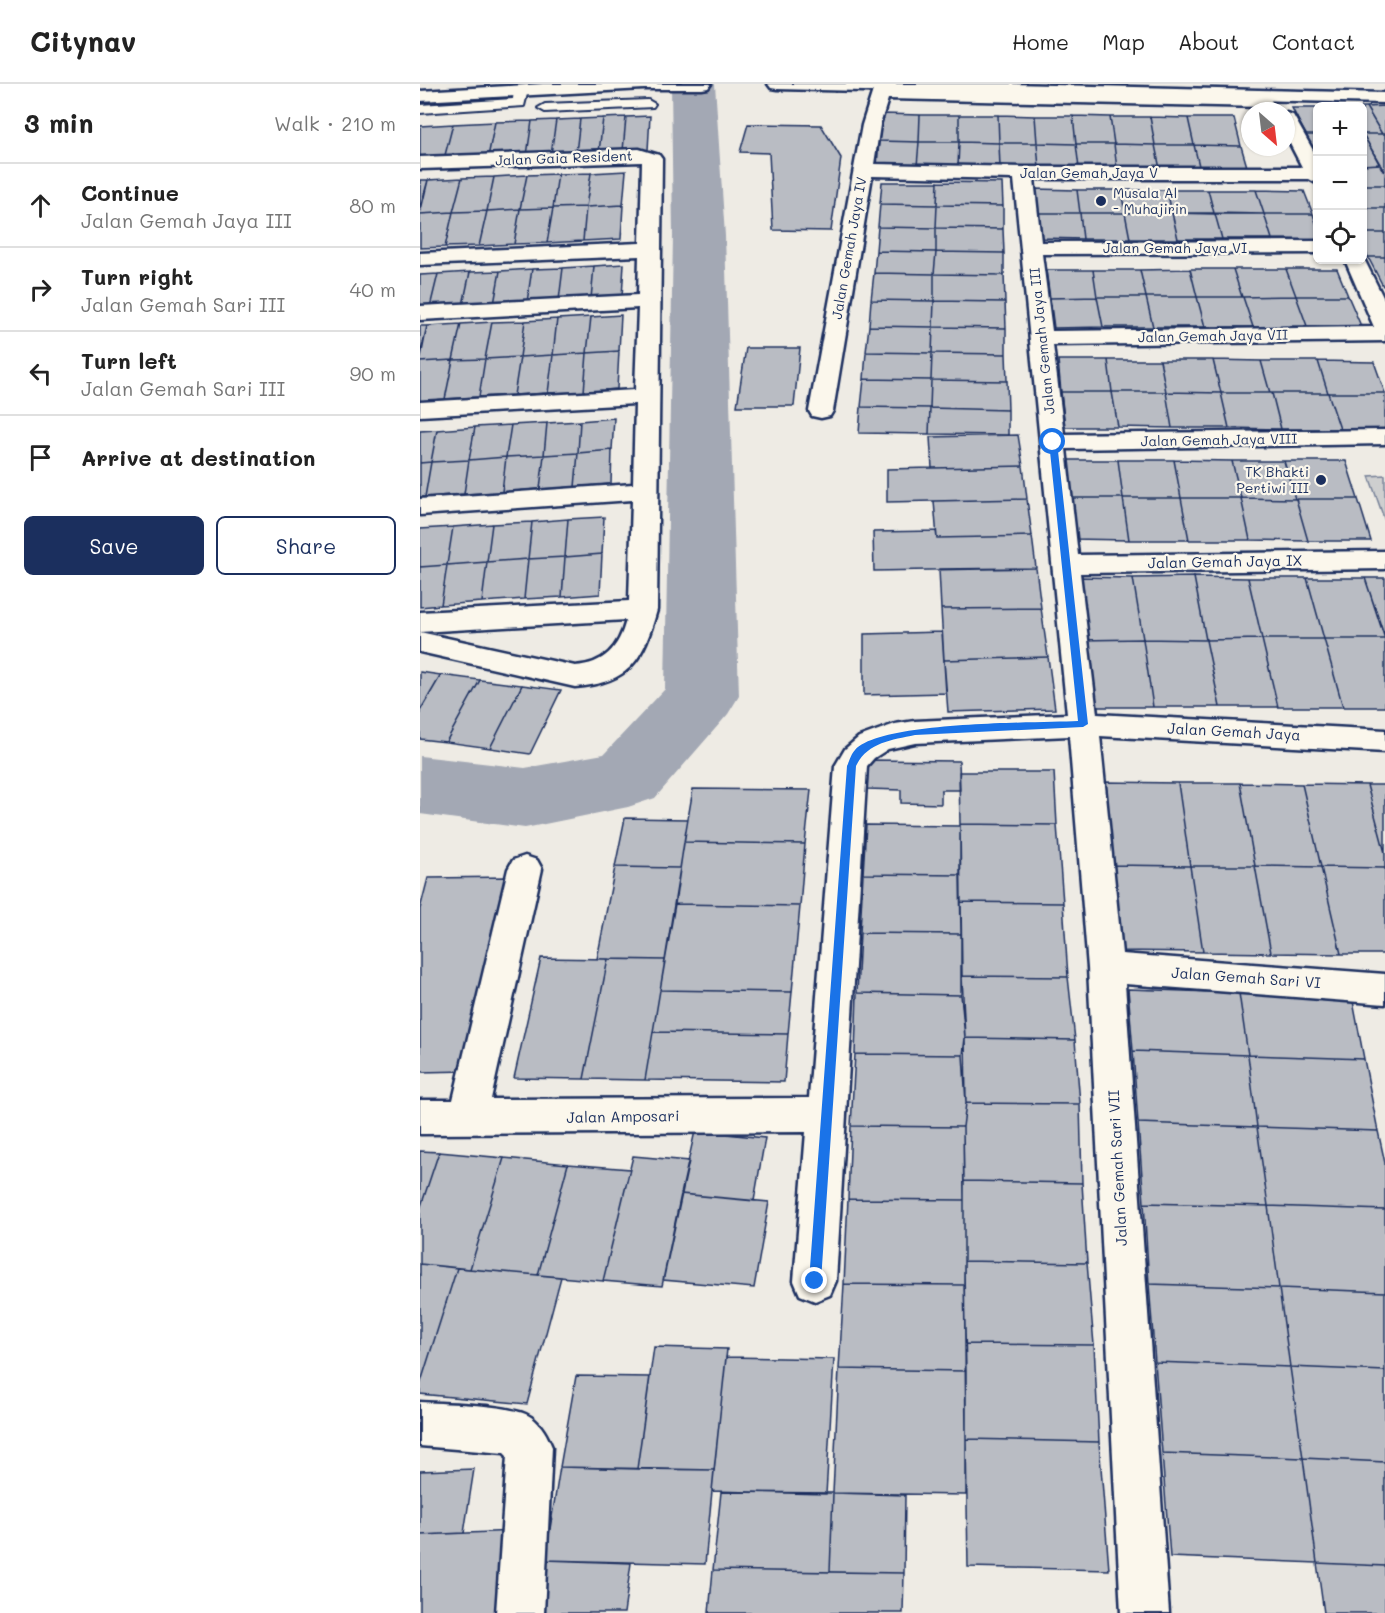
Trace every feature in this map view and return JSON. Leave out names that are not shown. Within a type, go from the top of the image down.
[{"type":"street","points":[[420,96],[644,84],[702,84]]},
{"type":"street","points":[[777,84],[1264,101],[1385,98]]},
{"type":"street","points":[[1323,84],[1385,86]]},
{"type":"street","points":[[883,89],[984,86],[1264,101]]},
{"type":"street","name":"Jalan Gemah Jaya IV","points":[[821,411],[871,125],[883,89]]},
{"type":"street","points":[[1295,136],[1313,170]]},
{"type":"street","name":"Jalan Gaia Resident","points":[[420,163],[648,156],[652,159],[643,610],[631,649],[603,672],[582,677],[566,676],[420,642]]},
{"type":"street","name":"Jalan Gemah Jaya V","points":[[863,170],[1023,173],[1267,164],[1313,175]]},
{"type":"street","name":"Jalan Gemah Jaya III","points":[[1023,173],[1083,724]]},
{"type":"street","name":"Jalan Gemah Jaya VI","points":[[1032,248],[1313,247]]},
{"type":"street","points":[[420,260],[652,249]]},
{"type":"street","points":[[1358,264],[1385,327]]},
{"type":"street","points":[[420,313],[650,302]]},
{"type":"street","name":"Jalan Gemah Jaya VII","points":[[1042,338],[1385,334]]},
{"type":"street","points":[[420,409],[648,396]]},
{"type":"street","name":"Jalan Gemah Jaya VIII","points":[[1053,442],[1385,437]]},
{"type":"street","points":[[420,507],[645,491]]},
{"type":"street","name":"Jalan Gemah Jaya IX","points":[[1065,564],[1385,560]]},
{"type":"street","points":[[420,622],[643,610]]},
{"type":"street","name":"Jalan Gemah Jaya","points":[[815,1281],[851,766],[858,752],[888,737],[915,732],[1083,724],[1385,741]]},
{"type":"street","name":"Jalan Gemah Sari VII","points":[[1083,724],[1106,968],[1145,1613]]},
{"type":"street","points":[[468,1118],[525,869]]},
{"type":"street","name":"Jalan Gemah Sari VI","points":[[1106,968],[1385,989]]},
{"type":"street","name":"Jalan Amposari","points":[[420,1117],[827,1115]]},
{"type":"street","points":[[420,1424],[514,1432],[530,1447],[520,1613]]},
{"type":"lane","points":[[581,107],[585,87]]},
{"type":"lane","points":[[420,109],[519,103],[521,90]]},
{"type":"lane","points":[[545,108],[648,104]]},
{"type":"shaded area","points":[[1385,475],[1385,521],[1369,476]]},
{"type":"building","points":[[1385,106],[1385,134],[1382,134],[1367,107]]},
{"type":"building","points":[[1295,108],[1313,108],[1313,135],[1306,135],[1295,114]]},
{"type":"building","points":[[1367,109],[1382,134],[1367,134]]},
{"type":"building","points":[[882,114],[920,115],[919,142],[879,141]]},
{"type":"building","points":[[920,115],[959,115],[959,142],[919,142]]},
{"type":"building","points":[[959,115],[998,115],[999,143],[959,142]]},
{"type":"building","points":[[998,115],[1035,116],[1037,143],[999,143]]},
{"type":"building","points":[[650,116],[648,150],[623,151],[626,117]]},
{"type":"building","points":[[1035,116],[1073,116],[1076,144],[1037,143]]},
{"type":"building","points":[[1073,116],[1110,117],[1114,144],[1076,144]]},
{"type":"building","points":[[626,117],[623,151],[599,152],[603,118]]},
{"type":"building","points":[[1110,117],[1150,117],[1155,145],[1114,144]]},
{"type":"building","points":[[1150,117],[1188,118],[1194,145],[1155,145]]},
{"type":"building","points":[[603,118],[599,152],[576,153],[580,119]]},
{"type":"building","points":[[1188,118],[1234,118],[1241,146],[1194,145]]},
{"type":"building","points":[[580,119],[576,153],[551,154],[556,120]]},
{"type":"building","points":[[556,120],[551,154],[527,155],[532,121]]},
{"type":"building","points":[[532,121],[527,155],[488,157],[495,122]]},
{"type":"building","points":[[495,122],[488,157],[444,159],[453,124]]},
{"type":"building","points":[[453,124],[444,159],[420,160],[420,126]]},
{"type":"building","points":[[748,124],[821,125],[841,158],[831,231],[773,230],[769,153],[740,152]]},
{"type":"building","points":[[1367,134],[1385,134],[1385,171],[1367,141]]},
{"type":"building","points":[[1306,135],[1313,135],[1313,148]]},
{"type":"building","points":[[879,141],[919,142],[917,166],[877,166]]},
{"type":"building","points":[[1367,141],[1380,164],[1367,165]]},
{"type":"building","points":[[919,142],[959,142],[958,167],[917,166]]},
{"type":"building","points":[[959,142],[999,143],[1000,167],[958,167]]},
{"type":"building","points":[[999,143],[1037,143],[1039,168],[1000,167]]},
{"type":"building","points":[[1037,143],[1076,144],[1079,168],[1039,168]]},
{"type":"building","points":[[1076,144],[1114,144],[1117,169],[1079,168]]},
{"type":"building","points":[[1114,144],[1155,145],[1160,169],[1117,169]]},
{"type":"building","points":[[1155,145],[1194,145],[1200,170],[1160,169]]},
{"type":"building","points":[[1194,145],[1241,146],[1241,156],[1244,156],[1248,170],[1200,170]]},
{"type":"building","points":[[1380,164],[1385,173],[1385,185],[1367,185],[1367,165]]},
{"type":"building","points":[[626,171],[623,205],[586,207],[591,173]]},
{"type":"building","points":[[591,173],[586,207],[553,208],[558,174]]},
{"type":"building","points":[[558,174],[553,208],[520,209],[527,175]]},
{"type":"building","points":[[527,175],[520,209],[487,211],[494,177]]},
{"type":"building","points":[[494,177],[487,211],[453,212],[462,178]]},
{"type":"building","points":[[462,178],[453,212],[420,214],[428,180]]},
{"type":"building","points":[[420,180],[428,180],[420,209]]},
{"type":"building","points":[[882,182],[938,182],[937,205],[880,204]]},
{"type":"building","points":[[938,182],[1002,183],[1003,206],[937,205]]},
{"type":"building","points":[[1367,185],[1385,185],[1385,208],[1367,208]]},
{"type":"building","points":[[1034,189],[1077,190],[1080,213],[1036,213]]},
{"type":"building","name":"Musala Al - Muhajirin","points":[[1077,190],[1121,190],[1125,213],[1080,213]]},
{"type":"building","points":[[1121,190],[1167,190],[1172,213],[1125,213]]},
{"type":"building","points":[[1167,190],[1208,190],[1214,213],[1172,213]]},
{"type":"building","points":[[1208,190],[1256,190],[1264,214],[1214,213]]},
{"type":"building","points":[[1256,190],[1304,191],[1313,214],[1264,214]]},
{"type":"building","points":[[880,204],[937,205],[936,228],[878,227]]},
{"type":"building","points":[[623,205],[621,239],[583,241],[586,207]]},
{"type":"building","points":[[937,205],[1003,206],[1003,229],[936,228]]},
{"type":"building","points":[[586,207],[583,241],[547,243],[553,208]]},
{"type":"building","points":[[553,208],[547,243],[514,244],[520,209]]},
{"type":"building","points":[[1367,208],[1385,208],[1385,233],[1367,233]]},
{"type":"building","points":[[520,209],[514,244],[479,246],[487,211]]},
{"type":"building","points":[[487,211],[479,246],[445,247],[453,212]]},
{"type":"building","points":[[453,212],[445,247],[420,248],[420,214]]},
{"type":"building","points":[[1036,213],[1080,213],[1083,239],[1039,238]]},
{"type":"building","points":[[1080,213],[1125,213],[1130,239],[1083,239]]},
{"type":"building","points":[[1125,213],[1172,213],[1178,239],[1130,239]]},
{"type":"building","points":[[1172,213],[1215,214],[1222,239],[1178,239]]},
{"type":"building","points":[[1215,214],[1264,214],[1272,239],[1222,239]]},
{"type":"building","points":[[1264,214],[1313,214],[1313,240],[1272,239]]},
{"type":"building","points":[[878,227],[936,228],[936,252],[876,251]]},
{"type":"building","points":[[936,228],[1003,229],[1004,253],[936,252]]},
{"type":"building","points":[[1367,233],[1385,233],[1385,257],[1368,257]]},
{"type":"building","points":[[876,251],[936,252],[934,274],[874,273]]},
{"type":"building","points":[[936,252],[1004,253],[1004,275],[934,274]]},
{"type":"building","points":[[1368,257],[1385,257],[1385,286],[1383,286]]},
{"type":"building","points":[[624,264],[622,297],[591,299],[594,266]]},
{"type":"building","points":[[594,266],[591,299],[559,300],[563,268]]},
{"type":"building","points":[[563,268],[559,300],[527,302],[532,269]]},
{"type":"building","points":[[532,269],[527,302],[494,304],[500,271]]},
{"type":"building","points":[[1190,269],[1233,269],[1242,297],[1197,297]]},
{"type":"building","points":[[1190,269],[1197,297],[1146,297],[1140,270]]},
{"type":"building","points":[[1233,269],[1286,269],[1296,296],[1242,297]]},
{"type":"building","points":[[1286,269],[1337,269],[1348,296],[1296,296]]},
{"type":"building","points":[[1046,270],[1093,270],[1097,297],[1050,298]]},
{"type":"building","points":[[1093,270],[1140,270],[1146,297],[1097,297]]},
{"type":"building","points":[[500,271],[494,304],[463,305],[470,272]]},
{"type":"building","points":[[470,272],[463,305],[430,307],[438,274]]},
{"type":"building","points":[[874,273],[934,274],[934,301],[871,300]]},
{"type":"building","points":[[438,274],[430,307],[420,308],[420,275]]},
{"type":"building","points":[[934,274],[1004,275],[1005,302],[934,301]]},
{"type":"building","points":[[1296,296],[1307,326],[1253,327],[1243,297]]},
{"type":"building","points":[[1296,296],[1348,296],[1361,326],[1307,326]]},
{"type":"building","points":[[1097,297],[1103,327],[1054,328],[1050,298]]},
{"type":"building","points":[[1097,297],[1146,297],[1153,327],[1103,327]]},
{"type":"building","points":[[1146,297],[1197,297],[1205,327],[1153,327]]},
{"type":"building","points":[[1197,297],[1243,297],[1253,327],[1205,327]]},
{"type":"building","points":[[871,300],[934,301],[933,327],[869,326]]},
{"type":"building","points":[[934,301],[1005,302],[1006,328],[933,327]]},
{"type":"building","points":[[621,315],[619,351],[587,353],[591,317]]},
{"type":"building","points":[[591,317],[587,353],[553,355],[557,319]]},
{"type":"building","points":[[557,319],[553,355],[520,357],[525,321]]},
{"type":"building","points":[[525,321],[520,357],[485,359],[492,322]]},
{"type":"building","points":[[492,322],[485,359],[453,360],[461,324]]},
{"type":"building","points":[[461,324],[453,360],[420,362],[427,326]]},
{"type":"building","points":[[420,326],[427,326],[420,356]]},
{"type":"building","points":[[869,326],[933,327],[932,353],[866,352]]},
{"type":"building","points":[[933,327],[1006,328],[1006,354],[932,353]]},
{"type":"building","points":[[746,348],[800,348],[794,406],[737,406]]},
{"type":"building","points":[[619,351],[617,389],[584,392],[587,353]]},
{"type":"building","points":[[866,352],[932,353],[931,380],[864,379]]},
{"type":"building","points":[[587,353],[584,392],[548,393],[553,355]]},
{"type":"building","points":[[932,353],[1006,354],[1007,381],[931,380]]},
{"type":"building","points":[[553,355],[548,393],[514,395],[520,357]]},
{"type":"building","points":[[520,357],[514,395],[479,397],[485,359]]},
{"type":"building","points":[[485,359],[479,397],[445,399],[453,360]]},
{"type":"building","points":[[453,360],[445,399],[420,401],[420,362]]},
{"type":"building","points":[[1058,360],[1108,360],[1112,392],[1061,392]]},
{"type":"building","points":[[1108,360],[1160,360],[1166,392],[1112,392]]},
{"type":"building","points":[[1160,360],[1213,360],[1221,393],[1166,392]]},
{"type":"building","points":[[1213,360],[1261,361],[1270,393],[1221,393]]},
{"type":"building","points":[[1261,361],[1318,361],[1328,393],[1270,393]]},
{"type":"building","points":[[1318,361],[1374,362],[1385,393],[1328,393]]},
{"type":"building","points":[[864,379],[931,380],[930,408],[861,407]]},
{"type":"building","points":[[931,380],[1007,381],[1008,410],[930,408]]},
{"type":"building","points":[[1061,392],[1112,392],[1118,427],[1065,427]]},
{"type":"building","points":[[1112,392],[1166,392],[1172,428],[1118,427]]},
{"type":"building","points":[[1166,392],[1221,393],[1229,428],[1172,428]]},
{"type":"building","points":[[1221,393],[1272,393],[1281,429],[1229,428]]},
{"type":"building","points":[[1272,393],[1328,393],[1340,429],[1281,429]]},
{"type":"building","points":[[1328,393],[1385,393],[1385,429],[1340,429]]},
{"type":"building","points":[[861,407],[930,408],[929,434],[859,433]]},
{"type":"building","points":[[930,408],[1008,410],[1008,435],[929,434]]},
{"type":"building","points":[[614,418],[612,450],[578,453],[580,421]]},
{"type":"building","points":[[580,421],[578,453],[544,455],[547,423]]},
{"type":"building","points":[[547,423],[544,455],[506,457],[511,425]]},
{"type":"building","points":[[511,425],[506,457],[469,460],[475,427]]},
{"type":"building","points":[[475,427],[469,460],[431,462],[437,430]]},
{"type":"building","points":[[437,430],[431,462],[420,463],[420,431]]},
{"type":"building","points":[[1018,435],[1023,466],[932,468],[930,437]]},
{"type":"building","points":[[612,450],[611,484],[575,487],[578,453]]},
{"type":"building","points":[[578,453],[575,487],[540,489],[544,455]]},
{"type":"building","points":[[544,455],[540,489],[502,492],[506,457]]},
{"type":"building","points":[[506,457],[502,492],[464,494],[469,460]]},
{"type":"building","points":[[469,460],[464,494],[425,497],[431,462]]},
{"type":"building","points":[[1063,460],[1118,460],[1123,498],[1067,498]]},
{"type":"building","points":[[1118,460],[1174,460],[1181,498],[1123,498]]},
{"type":"building","points":[[1174,460],[1232,461],[1241,498],[1181,498]]},
{"type":"building","points":[[1232,461],[1284,461],[1295,499],[1241,498]]},
{"type":"building","name":"TK Bhakti Pertiwi III","points":[[1284,461],[1346,461],[1358,499],[1295,499]]},
{"type":"building","points":[[431,462],[425,497],[420,497],[420,463]]},
{"type":"building","points":[[1023,466],[1027,499],[887,502],[887,469]]},
{"type":"building","points":[[1067,498],[1123,498],[1129,540],[1072,539]]},
{"type":"building","points":[[1123,498],[1181,498],[1189,540],[1129,540]]},
{"type":"building","points":[[1181,498],[1241,498],[1250,540],[1189,540]]},
{"type":"building","points":[[1241,498],[1296,499],[1308,541],[1250,540]]},
{"type":"building","points":[[1027,499],[1032,536],[937,538],[934,501]]},
{"type":"building","points":[[1296,499],[1358,499],[1371,541],[1308,541]]},
{"type":"building","points":[[604,517],[602,554],[565,557],[568,519]]},
{"type":"building","points":[[568,519],[565,557],[528,559],[532,522]]},
{"type":"building","points":[[532,522],[528,559],[487,562],[492,524]]},
{"type":"building","points":[[492,524],[487,562],[447,565],[453,527]]},
{"type":"building","points":[[453,527],[447,565],[420,567],[420,529]]},
{"type":"building","points":[[936,531],[937,538],[1032,536],[1036,568],[874,571],[873,532]]},
{"type":"building","points":[[602,554],[600,594],[562,597],[565,557]]},
{"type":"building","points":[[565,557],[562,597],[524,599],[528,559]]},
{"type":"building","points":[[528,559],[524,599],[482,602],[487,562]]},
{"type":"building","points":[[487,562],[482,602],[441,605],[447,565]]},
{"type":"building","points":[[447,565],[441,605],[420,607],[420,567]]},
{"type":"building","points":[[1036,568],[1041,608],[941,609],[939,569]]},
{"type":"building","points":[[1075,577],[1133,578],[1143,639],[1081,640]]},
{"type":"building","points":[[1194,577],[1206,640],[1143,639],[1133,578]]},
{"type":"building","points":[[1194,577],[1248,578],[1262,639],[1206,640]]},
{"type":"building","points":[[1248,578],[1307,578],[1324,639],[1262,639]]},
{"type":"building","points":[[1307,578],[1365,578],[1385,639],[1324,639]]},
{"type":"building","points":[[1365,578],[1385,578],[1385,638]]},
{"type":"building","points":[[1041,608],[1048,657],[944,660],[941,609]]},
{"type":"building","points":[[942,632],[946,693],[864,695],[864,634]]},
{"type":"building","points":[[1143,639],[1153,707],[1090,707],[1081,640]]},
{"type":"building","points":[[1143,639],[1206,640],[1220,707],[1153,707]]},
{"type":"building","points":[[1262,639],[1278,707],[1220,707],[1206,640]]},
{"type":"building","points":[[1262,639],[1324,639],[1343,707],[1278,707]]},
{"type":"building","points":[[1324,639],[1385,639],[1385,707],[1343,707]]},
{"type":"building","points":[[1048,657],[1055,709],[948,712],[944,660]]},
{"type":"building","points":[[420,672],[441,675],[420,711]]},
{"type":"building","points":[[441,675],[480,680],[446,742],[420,739],[420,711]]},
{"type":"building","points":[[480,680],[522,685],[490,748],[446,742]]},
{"type":"building","points":[[522,685],[561,690],[530,754],[490,748]]},
{"type":"building","points":[[868,760],[959,761],[960,790],[941,790],[941,804],[901,803],[901,790],[867,789]]},
{"type":"building","points":[[959,772],[1054,772],[1057,825],[960,824]]},
{"type":"building","points":[[1103,782],[1178,783],[1190,866],[1111,865]]},
{"type":"building","points":[[1178,783],[1240,783],[1255,866],[1190,866]]},
{"type":"building","points":[[1240,783],[1302,784],[1321,867],[1255,866]]},
{"type":"building","points":[[1302,784],[1367,785],[1385,853],[1385,868],[1321,867]]},
{"type":"building","points":[[1367,785],[1385,785],[1385,853]]},
{"type":"building","points":[[693,789],[811,790],[805,844],[684,842]]},
{"type":"building","points":[[625,818],[688,819],[680,868],[615,867]]},
{"type":"building","points":[[960,824],[1057,825],[1063,903],[961,902]]},
{"type":"building","points":[[866,825],[960,826],[960,875],[863,874]]},
{"type":"building","points":[[684,842],[805,844],[800,906],[675,904]]},
{"type":"building","points":[[1111,865],[1190,866],[1203,952],[1119,951]]},
{"type":"building","points":[[1190,866],[1255,866],[1271,953],[1203,952]]},
{"type":"building","points":[[1255,866],[1321,867],[1341,954],[1271,953]]},
{"type":"building","points":[[615,867],[680,868],[665,960],[597,959]]},
{"type":"building","points":[[1321,867],[1385,868],[1385,954],[1341,954]]},
{"type":"building","points":[[863,874],[960,875],[961,934],[860,933]]},
{"type":"building","points":[[510,877],[468,1071],[420,1072],[420,909],[428,878]]},
{"type":"building","points":[[961,902],[1063,903],[1068,977],[962,976]]},
{"type":"building","points":[[675,904],[800,906],[792,992],[660,990]]},
{"type":"building","points":[[860,933],[961,934],[961,995],[857,993]]},
{"type":"building","points":[[541,958],[608,959],[584,1079],[514,1078]]},
{"type":"building","points":[[608,959],[665,960],[645,1080],[584,1079]]},
{"type":"building","points":[[962,976],[1068,977],[1075,1040],[965,1038]]},
{"type":"building","points":[[1128,989],[1239,993],[1248,1055],[1133,1051]]},
{"type":"building","points":[[660,990],[792,992],[788,1034],[653,1032]]},
{"type":"building","points":[[857,993],[961,995],[965,1038],[963,1055],[855,1054]]},
{"type":"building","points":[[1239,993],[1352,996],[1364,1059],[1248,1055]]},
{"type":"building","points":[[653,1032],[788,1034],[784,1082],[645,1080]]},
{"type":"building","points":[[965,1038],[1075,1040],[1080,1104],[966,1103]]},
{"type":"building","points":[[1133,1051],[1248,1055],[1257,1127],[1138,1123]]},
{"type":"building","points":[[855,1054],[963,1055],[966,1103],[963,1127],[851,1126]]},
{"type":"building","points":[[1248,1055],[1364,1059],[1378,1131],[1257,1127]]},
{"type":"building","points":[[966,1103],[1080,1104],[1082,1183],[964,1181],[963,1127]]},
{"type":"building","points":[[1138,1123],[1257,1127],[1268,1206],[1144,1203]]},
{"type":"building","points":[[851,1126],[963,1127],[964,1200],[848,1199]]},
{"type":"building","points":[[1257,1127],[1378,1131],[1385,1163],[1385,1210],[1268,1206]]},
{"type":"building","points":[[695,1131],[765,1138],[754,1201],[681,1194]]},
{"type":"building","points":[[420,1151],[439,1152],[420,1209]]},
{"type":"building","points":[[439,1152],[504,1158],[470,1269],[420,1264],[420,1209]]},
{"type":"building","points":[[633,1156],[689,1161],[662,1286],[603,1281]]},
{"type":"building","points":[[504,1158],[568,1164],[538,1275],[470,1269]]},
{"type":"building","points":[[568,1164],[630,1169],[603,1281],[538,1275]]},
{"type":"building","points":[[964,1181],[1082,1183],[1087,1263],[964,1261]]},
{"type":"building","points":[[681,1194],[769,1202],[754,1288],[663,1280]]},
{"type":"building","points":[[848,1199],[964,1200],[964,1285],[844,1284]]},
{"type":"building","points":[[1144,1203],[1268,1206],[1279,1288],[1149,1284]]},
{"type":"building","points":[[1268,1206],[1385,1210],[1385,1292],[1279,1288]]},
{"type":"building","points":[[964,1261],[1087,1263],[1094,1345],[965,1344]]},
{"type":"building","points":[[420,1264],[457,1268],[420,1385]]},
{"type":"building","points":[[457,1268],[561,1277],[527,1404],[420,1394],[420,1385]]},
{"type":"building","points":[[844,1284],[964,1285],[966,1371],[839,1369]]},
{"type":"building","points":[[1149,1284],[1279,1288],[1290,1367],[1155,1362]]},
{"type":"building","points":[[1279,1288],[1385,1292],[1385,1371],[1290,1367]]},
{"type":"building","points":[[965,1344],[1094,1345],[1099,1442],[966,1439]]},
{"type":"building","points":[[654,1347],[727,1349],[714,1470],[637,1469]]},
{"type":"building","points":[[726,1357],[834,1359],[826,1494],[712,1491]]},
{"type":"building","points":[[1155,1362],[1290,1367],[1303,1458],[1162,1453]]},
{"type":"building","points":[[1290,1367],[1385,1371],[1385,1462],[1303,1458]]},
{"type":"building","points":[[839,1369],[966,1371],[966,1495],[833,1493]]},
{"type":"building","points":[[576,1376],[650,1377],[637,1469],[560,1467]]},
{"type":"building","points":[[966,1439],[1099,1442],[1109,1570],[968,1567]]},
{"type":"building","points":[[1162,1453],[1303,1458],[1317,1563],[1170,1557]]},
{"type":"building","points":[[1303,1458],[1385,1462],[1385,1566],[1317,1563]]},
{"type":"building","points":[[560,1467],[714,1470],[705,1564],[545,1560]]},
{"type":"building","points":[[474,1469],[464,1533],[420,1535],[420,1471]]},
{"type":"building","points":[[721,1492],[833,1493],[830,1572],[713,1570]]},
{"type":"building","points":[[833,1493],[905,1495],[904,1573],[830,1572]]},
{"type":"building","points":[[515,1531],[504,1613],[420,1613],[420,1535]]},
{"type":"building","points":[[545,1560],[631,1563],[624,1613],[536,1613]]},
{"type":"building","points":[[1317,1563],[1385,1566],[1385,1613],[1324,1613]]},
{"type":"building","points":[[713,1570],[904,1573],[903,1613],[709,1613]]},
{"type":"waterway","points":[[420,785],[525,798],[628,778],[702,696],[699,236],[693,84]]},
{"type":"place","name":"Musala Al - Muhajirin","points":[[1101,201]]},
{"type":"place","name":"TK Bhakti Pertiwi III","points":[[1321,480]]},
{"type":"route","points":[[815,1281],[851,766],[858,752],[868,745],[888,737],[915,732],[1083,724],[1053,442]]}]
